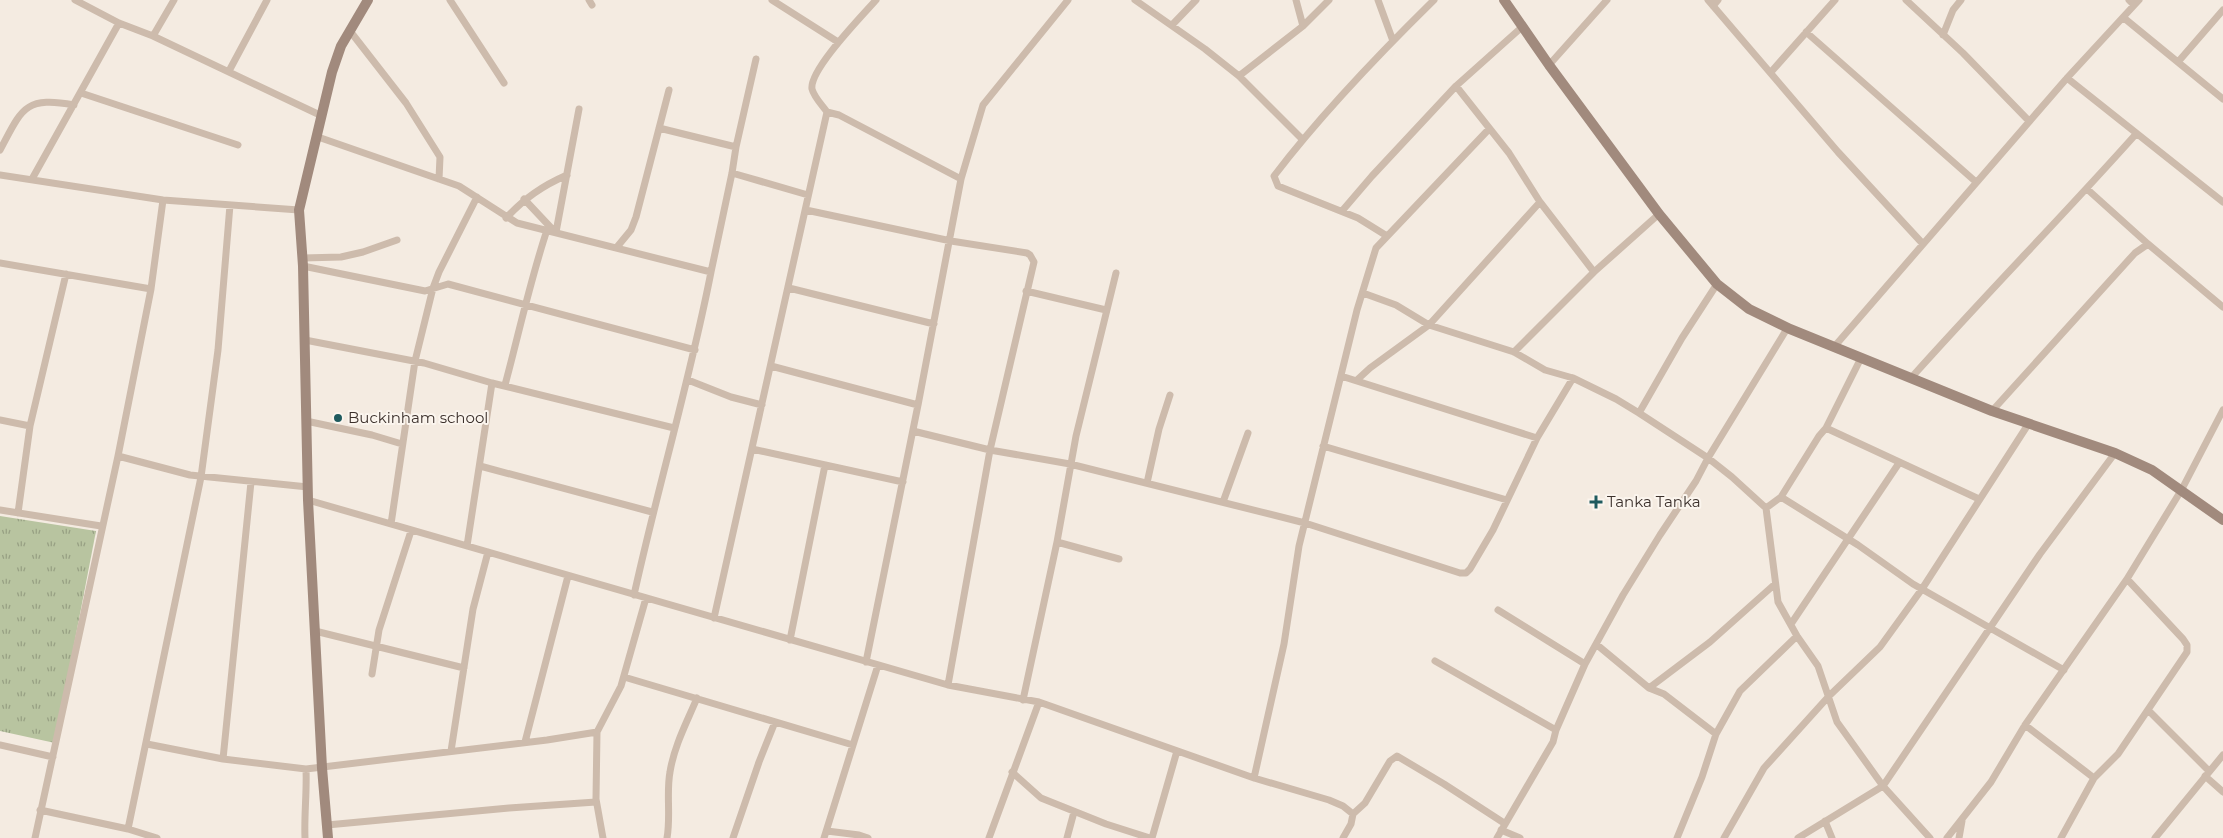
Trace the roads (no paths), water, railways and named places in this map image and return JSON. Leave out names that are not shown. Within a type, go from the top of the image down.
[{"type":"street","points":[[153,36],[174,0]]},
{"type":"street","points":[[229,71],[267,0]]},
{"type":"street","points":[[328,838],[322,768],[308,500],[303,262],[299,210],[332,72],[341,46],[368,0]]},
{"type":"street","points":[[450,0],[504,83]]},
{"type":"street","points":[[772,0],[838,42]]},
{"type":"street","points":[[876,0],[838,42],[812,80],[812,90],[827,112],[839,115],[961,179]]},
{"type":"street","points":[[866,662],[951,242],[961,179],[983,105],[1068,0]]},
{"type":"street","points":[[1135,0],[1172,25],[1239,76],[1302,139]]},
{"type":"street","points":[[1172,25],[1196,0]]},
{"type":"street","points":[[1296,0],[1303,26]]},
{"type":"street","points":[[1239,76],[1303,26],[1329,0]]},
{"type":"street","points":[[1378,0],[1393,41]]},
{"type":"street","points":[[1387,236],[1358,218],[1278,186],[1274,176],[1302,139],[1434,0]]},
{"type":"street","points":[[1504,0],[1659,214],[1717,284],[1749,309],[1788,328],[1992,411],[2115,453],[2152,470],[2182,489],[2223,520]]},
{"type":"street","points":[[1549,64],[1607,0]]},
{"type":"street","points":[[1708,0],[1838,152],[1923,244]]},
{"type":"street","points":[[1713,6],[1718,0]]},
{"type":"street","points":[[1771,72],[1835,0]]},
{"type":"street","points":[[1906,0],[1943,34],[2029,121]]},
{"type":"street","points":[[1943,34],[1953,10],[1961,0]]},
{"type":"street","points":[[78,1],[119,23],[153,36],[322,116]]},
{"type":"street","points":[[1834,347],[2029,121],[2124,18],[2134,2]]},
{"type":"street","points":[[2178,62],[2223,10]]},
{"type":"street","points":[[2124,18],[2223,99]]},
{"type":"street","points":[[32,179],[119,23]]},
{"type":"street","points":[[1342,211],[1456,86],[1522,27]]},
{"type":"street","points":[[350,31],[406,103],[440,156],[439,179]]},
{"type":"street","points":[[1806,32],[1976,182]]},
{"type":"street","points":[[634,595],[652,512],[695,350],[736,147],[756,59]]},
{"type":"street","points":[[2067,78],[2223,202]]},
{"type":"street","points":[[1456,86],[1509,153],[1540,202],[1594,272]]},
{"type":"street","points":[[617,247],[631,230],[636,217],[669,90]]},
{"type":"street","points":[[81,93],[238,144]]},
{"type":"street","points":[[0,150],[17,119],[32,105],[38,102],[52,101],[74,105]]},
{"type":"street","points":[[556,232],[578,109]]},
{"type":"street","points":[[714,618],[827,112]]},
{"type":"street","points":[[659,128],[736,147]]},
{"type":"street","points":[[1254,778],[1284,644],[1294,570],[1357,310],[1376,248],[1490,129]]},
{"type":"street","points":[[1912,378],[1961,322],[2087,189],[2136,134]]},
{"type":"street","points":[[318,136],[459,186],[506,218],[517,223],[710,272]]},
{"type":"street","points":[[732,173],[808,195]]},
{"type":"street","points":[[0,175],[163,200],[299,210]]},
{"type":"street","points":[[506,218],[524,198],[546,184],[567,175]]},
{"type":"street","points":[[2087,189],[2148,244],[2223,307]]},
{"type":"street","points":[[391,524],[415,361],[433,288],[439,272],[477,197]]},
{"type":"street","points":[[524,198],[556,232]]},
{"type":"street","points":[[35,838],[101,526],[118,456],[151,289],[163,200]]},
{"type":"street","points":[[1356,380],[1429,326],[1540,202]]},
{"type":"street","points":[[128,829],[202,476],[218,350],[230,205]]},
{"type":"street","points":[[806,210],[951,242],[978,244],[1030,255],[1034,262],[990,450],[948,685]]},
{"type":"street","points":[[1514,352],[1594,272],[1659,214]]},
{"type":"street","points":[[505,385],[527,305],[535,265],[547,230]]},
{"type":"street","points":[[303,262],[364,252],[397,240]]},
{"type":"street","points":[[1992,411],[2135,253],[2148,244]]},
{"type":"street","points":[[303,262],[425,291],[448,284],[695,350]]},
{"type":"street","points":[[0,263],[151,289]]},
{"type":"street","points":[[1023,700],[1057,542],[1070,464],[1116,273]]},
{"type":"street","points":[[18,513],[30,426],[66,274]]},
{"type":"street","points":[[1639,412],[1682,338],[1717,284]]},
{"type":"street","points":[[789,288],[934,324]]},
{"type":"street","points":[[1026,291],[1106,310]]},
{"type":"street","points":[[1363,293],[1396,305],[1429,326],[1514,352],[1545,370],[1573,378],[1616,399],[1708,458],[1766,508],[1778,602],[1797,636],[1818,666],[1838,722],[1883,786],[1930,838]]},
{"type":"street","points":[[1496,838],[1553,742],[1556,730],[1585,664],[1596,644],[1660,535],[1696,481],[1708,458],[1788,328]]},
{"type":"street","points":[[305,340],[415,361],[674,428]]},
{"type":"street","points":[[1766,508],[1781,497],[1818,436],[1826,428],[1861,358]]},
{"type":"street","points":[[771,366],[918,405]]},
{"type":"street","points":[[1341,376],[1537,438]]},
{"type":"street","points":[[913,432],[990,450],[1070,464],[1223,502],[1305,523],[1460,573],[1466,573],[1492,530],[1537,438],[1573,378]]},
{"type":"street","points":[[688,380],[731,396],[762,404]]},
{"type":"street","points":[[467,546],[492,382]]},
{"type":"street","points":[[1147,483],[1159,429],[1170,395]]},
{"type":"street","points":[[1947,838],[1991,782],[2025,725],[2127,579],[2182,489],[2223,410]]},
{"type":"street","points":[[0,420],[30,426]]},
{"type":"street","points":[[306,421],[372,434],[402,444]]},
{"type":"street","points":[[1724,838],[1764,768],[1828,696],[1880,647],[1922,589],[2029,423]]},
{"type":"street","points":[[1826,428],[1979,499]]},
{"type":"street","points":[[1223,502],[1248,433]]},
{"type":"street","points":[[1323,446],[1507,500]]},
{"type":"street","points":[[752,448],[903,482]]},
{"type":"street","points":[[1798,838],[1883,786],[2040,554],[2115,453]]},
{"type":"street","points":[[118,456],[190,475],[308,487]]},
{"type":"street","points":[[1791,624],[1899,463]]},
{"type":"street","points":[[790,640],[825,465]]},
{"type":"street","points":[[480,466],[652,512]]},
{"type":"street","points":[[223,759],[251,482]]},
{"type":"street","points":[[1781,497],[1848,538],[1922,589],[1990,630],[2064,670]]},
{"type":"street","points":[[308,500],[948,685],[1039,702],[1254,778],[1329,800],[1343,806],[1353,814]]},
{"type":"street","points":[[0,510],[101,526]]},
{"type":"street","points":[[372,674],[379,630],[412,531]]},
{"type":"street","points":[[1057,542],[1120,559]]},
{"type":"street","points":[[451,751],[474,610],[488,552]]},
{"type":"street","points":[[525,742],[568,576]]},
{"type":"street","points":[[2061,838],[2094,778],[2118,754],[2149,712],[2187,652],[2187,645],[2183,638],[2127,579]]},
{"type":"street","points":[[1649,688],[1710,642],[1775,584]]},
{"type":"street","points":[[603,838],[596,802],[597,732],[622,686],[646,598]]},
{"type":"street","points":[[1498,610],[1585,664]]},
{"type":"street","points":[[315,631],[464,668]]},
{"type":"street","points":[[1677,838],[1702,777],[1716,734],[1740,691],[1797,636]]},
{"type":"street","points":[[1596,644],[1649,688],[1664,694],[1716,734]]},
{"type":"street","points":[[1435,661],[1556,730]]},
{"type":"street","points":[[868,838],[859,835],[826,835],[878,665]]},
{"type":"street","points":[[624,677],[853,745]]},
{"type":"street","points":[[667,838],[670,772],[679,742],[697,698]]},
{"type":"street","points":[[989,838],[1039,702]]},
{"type":"street","points":[[2149,712],[2223,792]]},
{"type":"street","points":[[733,838],[775,722]]},
{"type":"street","points":[[2025,725],[2094,778]]},
{"type":"street","points":[[147,744],[223,759],[306,769],[597,732]]},
{"type":"street","points":[[0,745],[53,757]]},
{"type":"street","points":[[1012,772],[1041,798],[1074,812],[1151,838],[1177,751]]},
{"type":"street","points":[[2155,838],[2223,755]]},
{"type":"street","points":[[1342,838],[1351,824],[1353,814],[1365,803],[1390,761],[1397,756],[1444,784],[1520,838]]},
{"type":"street","points":[[305,838],[306,769]]},
{"type":"street","points":[[327,826],[509,808],[596,802]]},
{"type":"street","points":[[40,810],[128,829],[157,838]]},
{"type":"street","points":[[1067,838],[1074,812]]},
{"type":"street","points":[[1959,838],[1962,820]]},
{"type":"street","points":[[1825,821],[1832,838]]},
{"type":"place","name":"Buckinham school","points":[[338,418]]},
{"type":"place","name":"Tanka Tanka","points":[[1596,502]]}]
